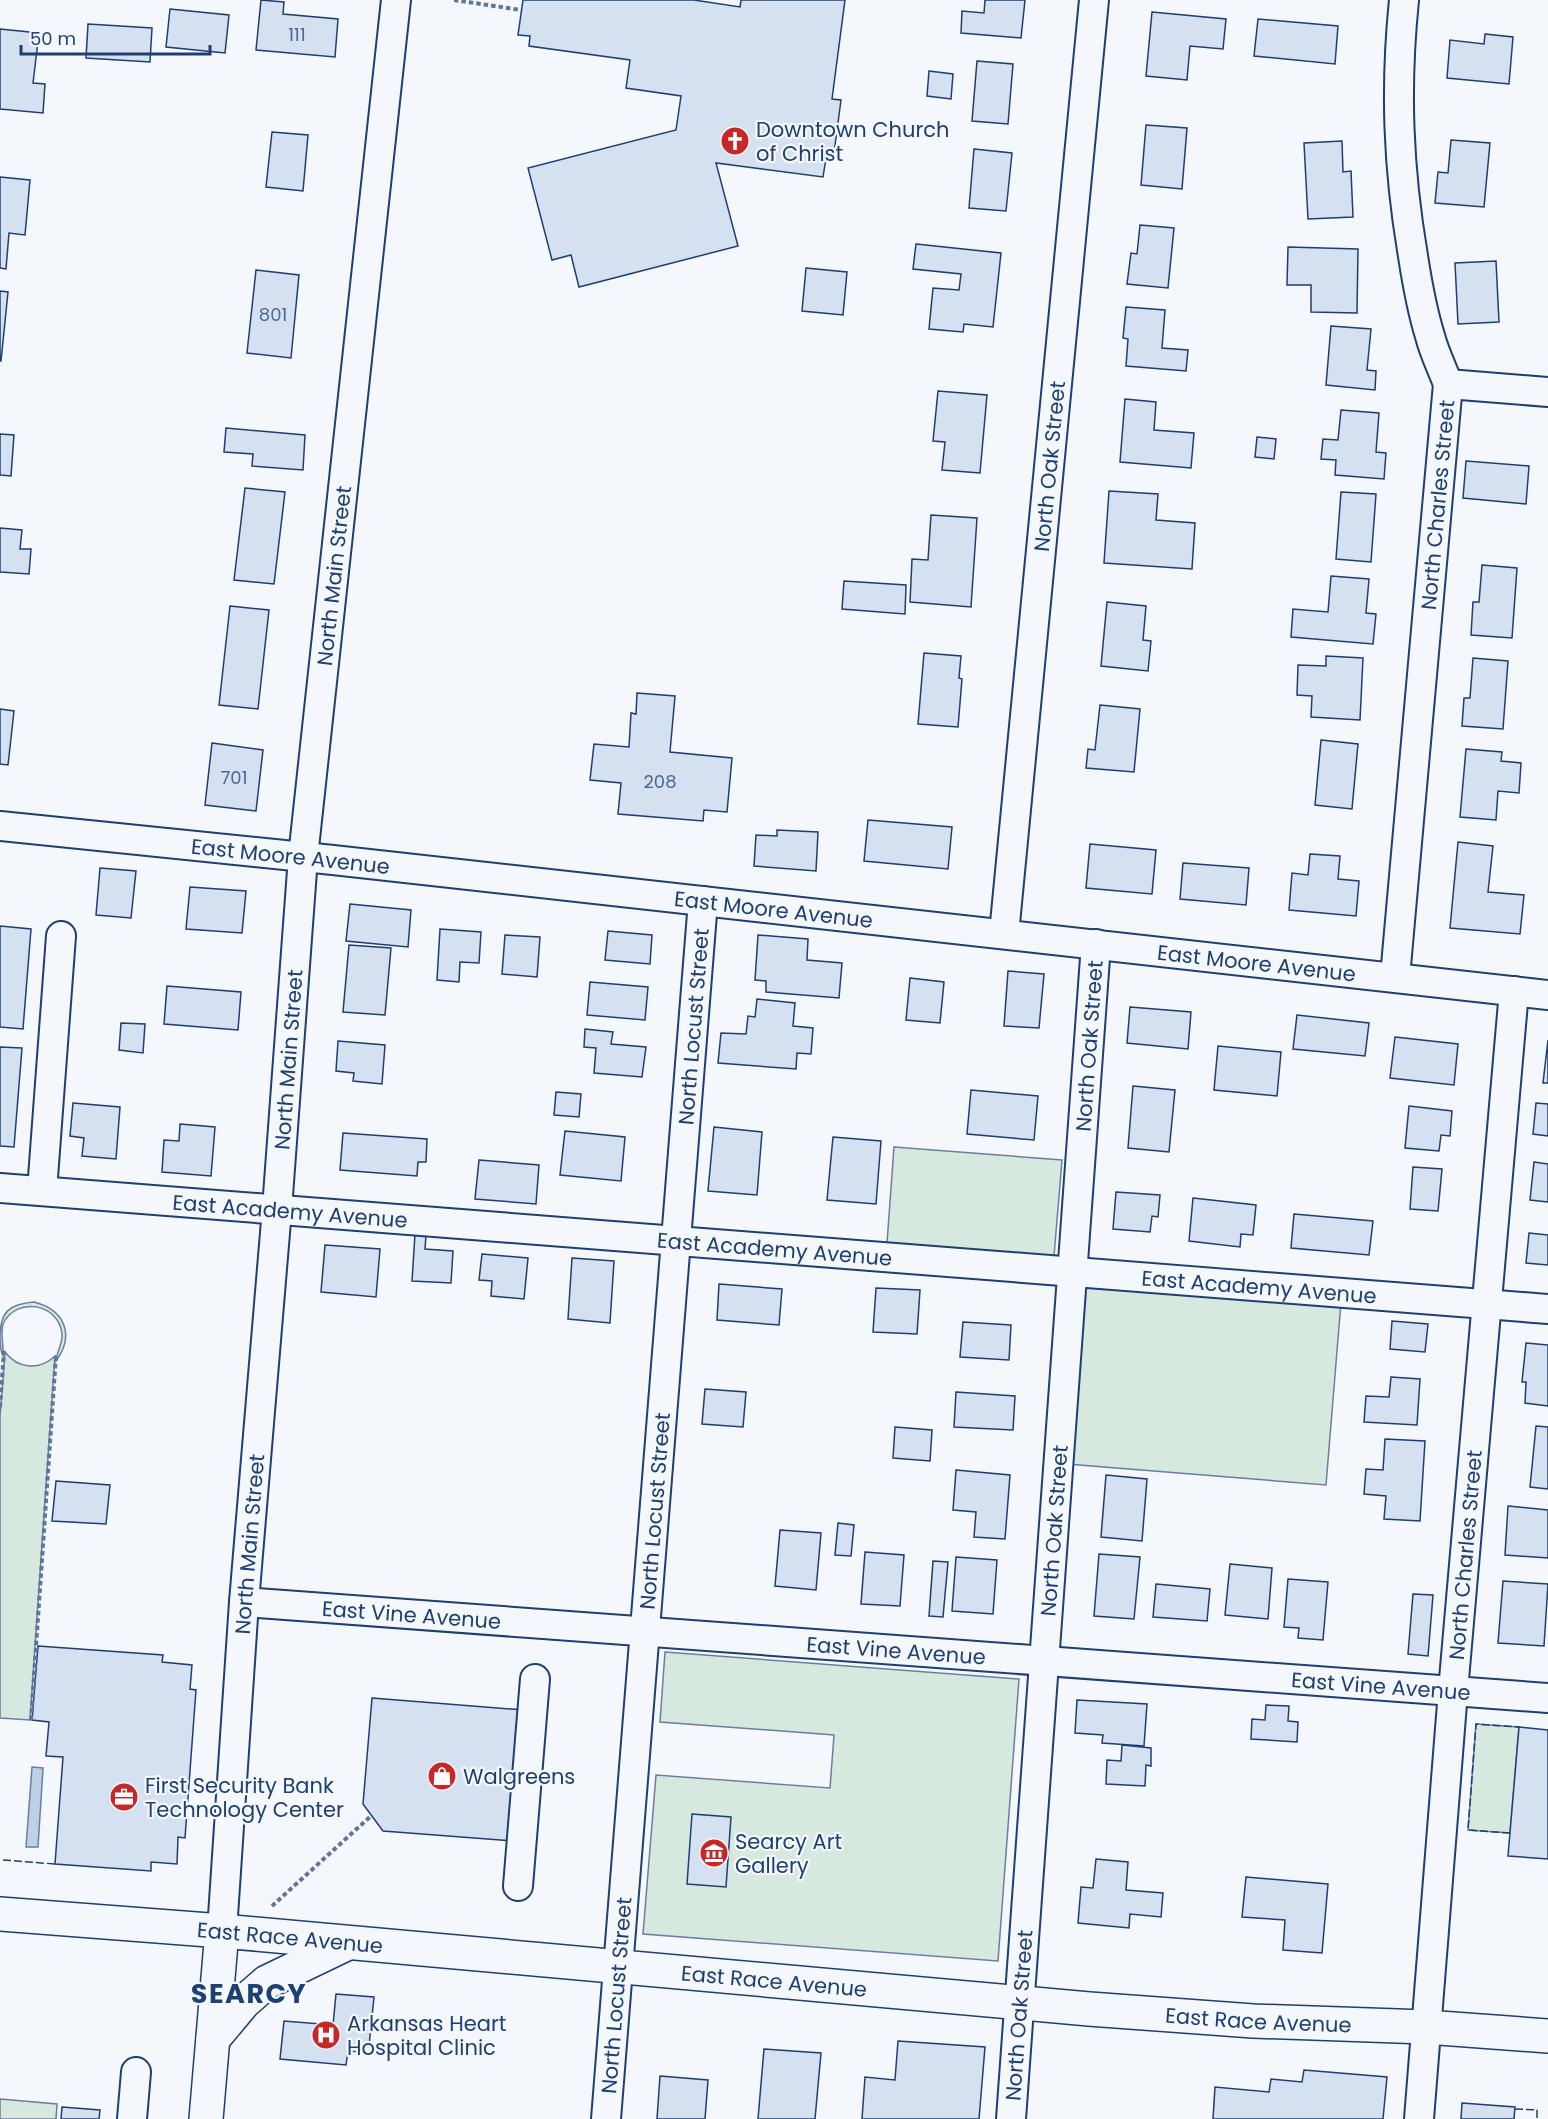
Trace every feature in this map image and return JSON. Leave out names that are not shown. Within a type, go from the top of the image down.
[{"type":"main road","name":"East Race Avenue","points":[[0,1914],[222,1931],[1020,2003],[1253,2021],[1426,2027],[1548,2036]]},
{"type":"main road","name":"North Main Street","points":[[206,2119],[222,1931]]},
{"type":"main road","points":[[213,2039],[244,2002],[267,1982],[348,1942]]},
{"type":"street","name":"North Main Street","points":[[222,1931],[244,1602],[277,1209],[303,857],[396,0]]},
{"type":"street","name":"North Oak Street","points":[[1004,934],[1094,0]]},
{"type":"street","name":"North Charles Street","points":[[1395,978],[1448,384],[1430,337],[1418,286],[1405,208],[1398,126],[1399,54],[1404,0]]},
{"type":"street","points":[[1448,384],[1548,392]]},
{"type":"street","name":"East Moore Avenue","points":[[0,826],[303,857],[1548,995]]},
{"type":"street","name":"North Locust Street","points":[[606,2119],[703,901]]},
{"type":"street","points":[[42,1191],[61,936]]},
{"type":"street","name":"North Oak Street","points":[[1011,2119],[1096,944]]},
{"type":"street","name":"North Charles Street","points":[[1419,2119],[1452,1691],[1514,991]]},
{"type":"street","name":"East Academy Avenue","points":[[0,1188],[1548,1309]]},
{"type":"street","name":"East Vine Avenue","points":[[244,1602],[1548,1698]]},
{"type":"street","points":[[518,1886],[535,1679]]},
{"type":"street","points":[[132,2119],[136,2072]]},
{"type":"path","points":[[454,0],[521,10]]},
{"type":"path","points":[[0,1407],[4,1351]]},
{"type":"path","points":[[31,1720],[56,1355]]},
{"type":"path","points":[[271,1906],[372,1815]]},
{"type":"shaded area","points":[[894,1147],[1062,1160],[1054,1256],[887,1243]]},
{"type":"shaded area","points":[[1082,1281],[1341,1302],[1326,1485],[1067,1464]]},
{"type":"shaded area","points":[[34,1302],[53,1311],[64,1325],[65,1342],[56,1361],[62,1337],[59,1324],[53,1315],[36,1307],[17,1309],[9,1315],[2,1328],[3,1356],[2,1354],[0,1328],[4,1315],[12,1307]]},
{"type":"shaded area","points":[[5,1352],[16,1362],[29,1366],[42,1364],[55,1356],[30,1720],[0,1718],[0,1417]]},
{"type":"shaded area","points":[[665,1652],[1019,1679],[998,1961],[643,1934],[656,1775],[830,1788],[834,1735],[660,1722]]},
{"type":"shaded area","points":[[1476,1724],[1519,1727],[1510,1833],[1468,1830]]},
{"type":"shaded area","points":[[0,2099],[57,2104],[56,2119],[0,2119]]},
{"type":"water","points":[[32,1767],[43,1768],[38,1847],[26,1847]]},
{"type":"building","points":[[261,0],[284,2],[283,14],[338,19],[335,57],[256,50]]},
{"type":"building","name":"Downtown Church of Christ","points":[[523,0],[694,0],[740,7],[741,0],[845,0],[832,99],[841,100],[834,153],[827,152],[823,177],[716,163],[738,246],[579,287],[571,255],[552,260],[528,168],[676,130],[681,96],[626,88],[630,60],[529,46],[530,36],[518,35]]},
{"type":"building","points":[[985,0],[1025,0],[1021,38],[961,33],[962,11],[984,13]]},
{"type":"building","points":[[170,9],[229,15],[225,53],[166,47]]},
{"type":"building","points":[[1152,12],[1226,19],[1223,49],[1190,46],[1187,80],[1146,76]]},
{"type":"building","points":[[1258,19],[1338,26],[1335,64],[1254,56]]},
{"type":"building","points":[[88,24],[152,28],[150,62],[86,58]]},
{"type":"building","points":[[0,29],[39,33],[33,83],[45,84],[43,113],[0,109]]},
{"type":"building","points":[[1485,34],[1513,37],[1509,84],[1447,78],[1450,40],[1484,44]]},
{"type":"building","points":[[977,61],[1013,64],[1008,124],[972,121]]},
{"type":"building","points":[[929,71],[953,74],[951,99],[927,96]]},
{"type":"building","points":[[1146,125],[1187,128],[1182,189],[1141,185]]},
{"type":"building","points":[[272,132],[308,135],[303,191],[266,187]]},
{"type":"building","points":[[1451,140],[1490,143],[1484,207],[1435,203],[1438,172],[1448,173]]},
{"type":"building","points":[[1342,141],[1343,172],[1351,171],[1353,217],[1308,219],[1304,143]]},
{"type":"building","points":[[974,149],[1012,153],[1006,211],[969,208]]},
{"type":"building","points":[[0,177],[30,180],[25,235],[9,233],[6,269],[0,268]]},
{"type":"building","points":[[1140,225],[1174,228],[1168,288],[1127,284],[1131,253],[1137,254]]},
{"type":"building","points":[[916,244],[1001,253],[993,327],[964,324],[963,332],[929,329],[933,288],[959,290],[961,274],[913,269]]},
{"type":"building","points":[[1288,247],[1358,249],[1357,313],[1311,312],[1311,285],[1287,285]]},
{"type":"building","points":[[1496,261],[1499,322],[1458,324],[1455,263]]},
{"type":"building","points":[[806,268],[847,272],[843,315],[802,311]]},
{"type":"building","points":[[256,270],[299,275],[291,358],[247,353]]},
{"type":"building","points":[[0,291],[8,292],[1,361],[0,361]]},
{"type":"building","points":[[1126,307],[1165,310],[1162,348],[1188,350],[1186,371],[1126,366],[1128,339],[1123,338]]},
{"type":"building","points":[[1331,326],[1371,329],[1367,370],[1376,371],[1375,390],[1326,385]]},
{"type":"building","points":[[938,391],[987,395],[980,473],[942,470],[945,442],[933,441]]},
{"type":"building","points":[[1125,399],[1156,402],[1154,430],[1194,433],[1191,468],[1120,462]]},
{"type":"building","points":[[1341,410],[1379,413],[1376,452],[1386,453],[1384,479],[1335,475],[1336,460],[1321,459],[1323,439],[1338,440]]},
{"type":"building","points":[[226,428],[305,435],[303,470],[252,466],[253,454],[224,452]]},
{"type":"building","points":[[0,434],[14,435],[11,476],[0,475]]},
{"type":"building","points":[[1257,437],[1276,439],[1274,459],[1255,457]]},
{"type":"building","points":[[1466,461],[1529,466],[1526,504],[1463,498]]},
{"type":"building","points":[[245,488],[285,492],[274,584],[234,580]]},
{"type":"building","points":[[1109,491],[1158,494],[1156,520],[1195,523],[1192,569],[1104,563]]},
{"type":"building","points":[[1341,492],[1376,494],[1371,562],[1336,559]]},
{"type":"building","points":[[931,515],[977,518],[971,607],[910,602],[912,559],[928,560]]},
{"type":"building","points":[[0,528],[22,530],[20,549],[31,549],[29,574],[0,572]]},
{"type":"building","points":[[1482,565],[1517,568],[1512,638],[1471,635],[1473,602],[1479,602]]},
{"type":"building","points":[[1331,576],[1369,579],[1366,613],[1376,614],[1373,644],[1291,637],[1293,609],[1328,612]]},
{"type":"building","points":[[844,581],[906,585],[905,614],[842,609]]},
{"type":"building","points":[[1107,602],[1146,606],[1143,640],[1151,641],[1148,671],[1101,666]]},
{"type":"building","points":[[230,606],[269,610],[258,709],[219,705]]},
{"type":"building","points":[[924,653],[961,656],[959,678],[962,679],[958,727],[918,724]]},
{"type":"building","points":[[1326,656],[1363,658],[1360,720],[1311,717],[1312,696],[1297,695],[1298,665],[1326,666]]},
{"type":"building","points":[[1473,658],[1508,661],[1503,729],[1462,726],[1464,698],[1470,698]]},
{"type":"building","points":[[637,693],[675,696],[670,752],[732,758],[727,812],[704,810],[703,821],[618,814],[621,783],[590,780],[594,744],[629,747],[631,713],[636,714]]},
{"type":"building","points":[[1100,705],[1140,709],[1134,772],[1086,768],[1088,749],[1095,750]]},
{"type":"building","points":[[0,709],[14,711],[8,765],[0,764]]},
{"type":"building","points":[[1321,740],[1358,744],[1352,809],[1315,805]]},
{"type":"building","points":[[212,743],[263,750],[256,811],[205,805]]},
{"type":"building","points":[[1466,749],[1502,752],[1501,761],[1521,763],[1519,793],[1498,791],[1496,820],[1460,817]]},
{"type":"building","points":[[868,820],[952,827],[948,869],[864,861]]},
{"type":"building","points":[[777,830],[818,832],[816,871],[754,866],[756,835],[777,836]]},
{"type":"building","points":[[1458,842],[1493,846],[1488,892],[1524,895],[1520,934],[1450,928]]},
{"type":"building","points":[[1090,844],[1156,850],[1152,894],[1086,888]]},
{"type":"building","points":[[1310,854],[1340,856],[1338,879],[1359,881],[1356,916],[1289,910],[1292,873],[1308,875]]},
{"type":"building","points":[[1183,863],[1249,868],[1246,905],[1180,899]]},
{"type":"building","points":[[100,868],[136,871],[131,918],[96,915]]},
{"type":"building","points":[[190,887],[246,891],[242,933],[186,929]]},
{"type":"building","points":[[350,904],[411,910],[408,947],[346,941]]},
{"type":"building","points":[[0,926],[31,929],[23,1029],[0,1027]]},
{"type":"building","points":[[440,929],[481,932],[479,963],[460,962],[459,982],[437,980]]},
{"type":"building","points":[[608,931],[652,935],[650,964],[605,960]]},
{"type":"building","points":[[505,935],[540,937],[537,977],[502,974]]},
{"type":"building","points":[[758,935],[808,939],[807,960],[842,963],[839,998],[766,992],[766,981],[755,980]]},
{"type":"building","points":[[349,945],[391,948],[385,1015],[343,1012]]},
{"type":"building","points":[[1008,971],[1044,974],[1039,1028],[1004,1026]]},
{"type":"building","points":[[910,978],[944,982],[940,1023],[906,1020]]},
{"type":"building","points":[[590,982],[648,987],[645,1020],[587,1015]]},
{"type":"building","points":[[167,986],[241,992],[238,1030],[164,1024]]},
{"type":"building","points":[[757,999],[795,1003],[793,1026],[813,1028],[811,1054],[797,1053],[796,1069],[718,1063],[721,1033],[746,1034],[748,1016],[755,1017]]},
{"type":"building","points":[[1130,1007],[1191,1012],[1188,1049],[1127,1043]]},
{"type":"building","points":[[1297,1015],[1369,1023],[1365,1056],[1293,1049]]},
{"type":"building","points":[[121,1023],[145,1024],[143,1053],[119,1050]]},
{"type":"building","points":[[585,1029],[613,1032],[611,1044],[646,1047],[642,1077],[594,1073],[596,1048],[584,1047]]},
{"type":"building","points":[[1395,1037],[1458,1044],[1454,1085],[1390,1078]]},
{"type":"building","points":[[1548,1040],[1548,1083],[1543,1083]]},
{"type":"building","points":[[338,1041],[385,1045],[382,1084],[353,1081],[354,1073],[336,1071]]},
{"type":"building","points":[[1218,1046],[1281,1052],[1277,1096],[1214,1090]]},
{"type":"building","points":[[0,1047],[22,1048],[14,1147],[0,1146]]},
{"type":"building","points":[[1133,1086],[1175,1090],[1169,1152],[1128,1148]]},
{"type":"building","points":[[971,1090],[1038,1096],[1034,1140],[967,1134]]},
{"type":"building","points":[[556,1092],[581,1094],[579,1117],[554,1115]]},
{"type":"building","points":[[73,1103],[120,1107],[116,1159],[82,1156],[84,1138],[70,1136]]},
{"type":"building","points":[[1536,1103],[1548,1104],[1548,1136],[1533,1134]]},
{"type":"building","points":[[1409,1106],[1452,1111],[1450,1136],[1441,1135],[1439,1151],[1405,1148]]},
{"type":"building","points":[[180,1124],[215,1127],[211,1176],[162,1172],[164,1140],[179,1141]]},
{"type":"building","points":[[714,1127],[762,1132],[757,1195],[708,1191]]},
{"type":"building","points":[[565,1131],[625,1137],[621,1181],[560,1175]]},
{"type":"building","points":[[343,1133],[427,1139],[426,1162],[418,1162],[417,1176],[340,1170]]},
{"type":"building","points":[[833,1137],[881,1141],[876,1204],[827,1200]]},
{"type":"building","points":[[479,1160],[539,1165],[536,1204],[475,1199]]},
{"type":"building","points":[[1534,1162],[1548,1164],[1548,1202],[1530,1200]]},
{"type":"building","points":[[1413,1167],[1442,1169],[1438,1211],[1410,1209]]},
{"type":"building","points":[[1116,1192],[1160,1195],[1158,1217],[1152,1216],[1150,1232],[1113,1229]]},
{"type":"building","points":[[1193,1198],[1256,1205],[1253,1235],[1241,1234],[1240,1247],[1189,1241]]},
{"type":"building","points":[[1294,1214],[1373,1221],[1369,1255],[1291,1248]]},
{"type":"building","points":[[1529,1233],[1548,1235],[1548,1265],[1526,1263]]},
{"type":"building","points":[[415,1234],[426,1235],[425,1249],[453,1251],[451,1283],[412,1281]]},
{"type":"building","points":[[325,1245],[380,1249],[376,1297],[321,1292]]},
{"type":"building","points":[[482,1254],[528,1258],[524,1299],[491,1296],[492,1281],[479,1280]]},
{"type":"building","points":[[572,1258],[614,1261],[610,1323],[568,1319]]},
{"type":"building","points":[[719,1284],[782,1289],[779,1325],[717,1320]]},
{"type":"building","points":[[876,1288],[920,1290],[917,1334],[873,1332]]},
{"type":"building","points":[[1392,1321],[1428,1324],[1425,1352],[1390,1349]]},
{"type":"building","points":[[963,1322],[1011,1325],[1009,1360],[960,1357]]},
{"type":"building","points":[[1526,1343],[1548,1345],[1548,1406],[1525,1403],[1526,1382],[1522,1382]]},
{"type":"building","points":[[1391,1377],[1420,1379],[1417,1425],[1364,1422],[1366,1396],[1389,1397]]},
{"type":"building","points":[[705,1389],[746,1392],[743,1427],[702,1424]]},
{"type":"building","points":[[956,1392],[1015,1396],[1013,1430],[954,1427]]},
{"type":"building","points":[[1536,1426],[1548,1427],[1548,1489],[1530,1487]]},
{"type":"building","points":[[895,1427],[932,1430],[930,1461],[893,1458]]},
{"type":"building","points":[[1385,1439],[1425,1441],[1420,1521],[1384,1519],[1386,1496],[1364,1494],[1366,1469],[1383,1470]]},
{"type":"building","points":[[956,1470],[1010,1475],[1005,1539],[974,1537],[976,1512],[953,1510]]},
{"type":"building","points":[[1106,1475],[1147,1479],[1142,1541],[1101,1537]]},
{"type":"building","points":[[56,1481],[110,1485],[106,1524],[52,1521]]},
{"type":"building","points":[[1508,1506],[1548,1510],[1548,1558],[1505,1555]]},
{"type":"building","points":[[838,1523],[854,1525],[851,1556],[835,1555]]},
{"type":"building","points":[[780,1530],[821,1533],[816,1590],[775,1586]]},
{"type":"building","points":[[865,1552],[904,1555],[900,1606],[861,1604]]},
{"type":"building","points":[[1099,1554],[1140,1557],[1134,1619],[1094,1616]]},
{"type":"building","points":[[956,1557],[997,1560],[993,1614],[952,1611]]},
{"type":"building","points":[[933,1561],[948,1562],[943,1617],[929,1616]]},
{"type":"building","points":[[1230,1564],[1272,1568],[1268,1619],[1225,1615]]},
{"type":"building","points":[[1288,1579],[1328,1582],[1323,1640],[1298,1638],[1299,1628],[1284,1627]]},
{"type":"building","points":[[1503,1581],[1548,1584],[1544,1646],[1498,1643]]},
{"type":"building","points":[[1156,1584],[1210,1589],[1207,1621],[1153,1617]]},
{"type":"building","points":[[1413,1594],[1433,1595],[1428,1656],[1408,1654]]},
{"type":"building","name":"First Security Bank Technology Center","points":[[38,1646],[163,1655],[162,1662],[192,1665],[190,1689],[196,1690],[185,1838],[178,1837],[177,1864],[151,1862],[151,1871],[55,1864],[63,1757],[46,1756],[49,1722],[32,1720]]},
{"type":"building","name":"Walgreens","points":[[372,1698],[524,1710],[513,1841],[383,1831],[363,1804]]},
{"type":"building","points":[[1077,1700],[1147,1704],[1144,1746],[1102,1743],[1103,1735],[1075,1733]]},
{"type":"building","points":[[1266,1705],[1289,1706],[1288,1721],[1298,1722],[1297,1742],[1251,1739],[1252,1719],[1265,1720]]},
{"type":"building","points":[[1519,1727],[1548,1730],[1548,1859],[1508,1856]]},
{"type":"building","points":[[1122,1745],[1151,1748],[1151,1766],[1146,1765],[1145,1786],[1106,1784],[1107,1760],[1121,1761]]},
{"type":"building","points":[[692,1814],[731,1817],[726,1887],[687,1884]]},
{"type":"building","points":[[1096,1859],[1128,1862],[1126,1890],[1163,1893],[1161,1917],[1130,1914],[1129,1928],[1078,1923],[1081,1887],[1093,1888]]},
{"type":"building","points":[[1246,1877],[1328,1884],[1322,1953],[1283,1950],[1285,1920],[1242,1917]]},
{"type":"building","name":"Arkansas Heart Hospital Clinic","points":[[336,1994],[374,1997],[369,2046],[362,2045],[362,2052],[348,2051],[346,2065],[280,2059],[284,2021],[333,2025]]},
{"type":"building","points":[[898,2041],[985,2047],[979,2119],[862,2119],[865,2077],[895,2080]]},
{"type":"building","points":[[764,2049],[821,2053],[815,2119],[758,2119]]},
{"type":"building","points":[[1304,2070],[1387,2077],[1383,2119],[1213,2119],[1215,2087],[1269,2092],[1271,2079],[1302,2082]]},
{"type":"building","points":[[660,2076],[708,2080],[705,2119],[657,2119]]},
{"type":"building","points":[[1462,2103],[1515,2107],[1514,2119],[1461,2119]]},
{"type":"building","points":[[62,2107],[100,2110],[99,2119],[61,2119]]},
{"type":"fence","points":[[1510,1833],[1468,1830],[1476,1724],[1519,1727]]},
{"type":"fence","points":[[3,1860],[55,1864]]},
{"type":"fence","points":[[1515,2109],[1537,2110],[1537,2119]]},
{"type":"place","name":"Downtown Church of Christ","points":[[735,141]]},
{"type":"place","name":"Walgreens","points":[[442,1776]]},
{"type":"place","name":"First Security Bank Technology Center","points":[[124,1797]]},
{"type":"place","name":"Searcy Art Gallery","points":[[714,1853]]},
{"type":"place","name":"Arkansas Heart Hospital Clinic","points":[[326,2035]]},
{"type":"district","name":"SEARCY","points":[[249,1993]]}]
